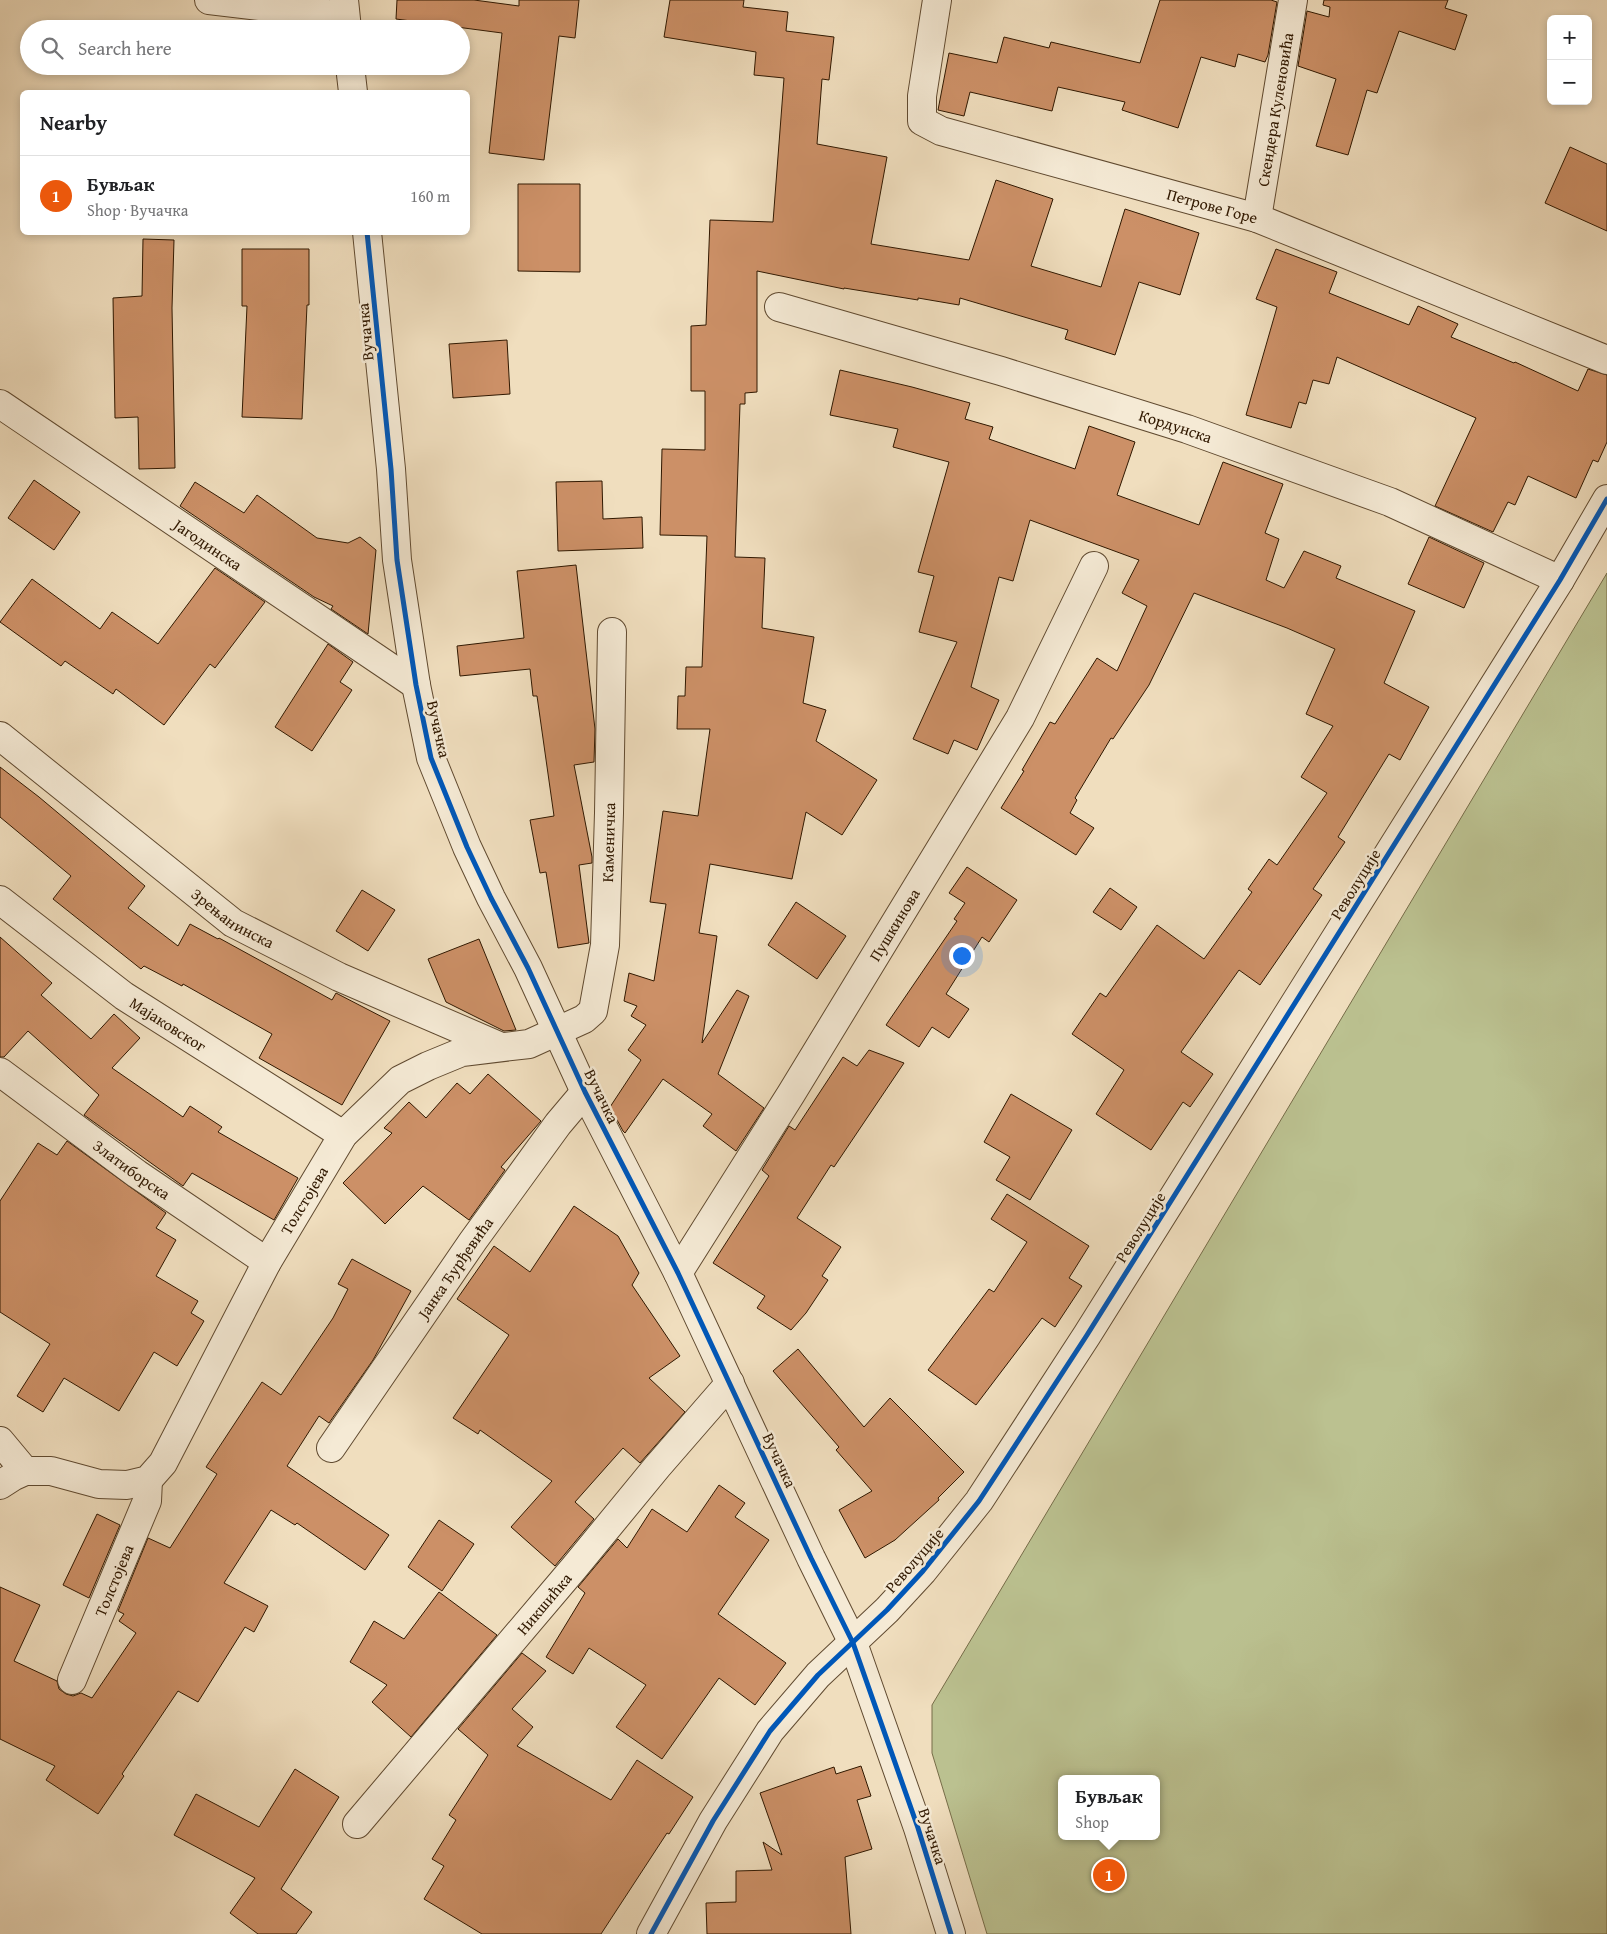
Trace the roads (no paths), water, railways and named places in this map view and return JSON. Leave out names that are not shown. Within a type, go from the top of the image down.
[{"type":"street","points":[[209,0],[345,15]]},
{"type":"street","name":"Петрове Горе","points":[[937,0],[922,96],[922,121],[928,126],[1257,218],[1607,360]]},
{"type":"street","name":"Скендера Куленовића","points":[[1257,218],[1293,0]]},
{"type":"street","points":[[351,75],[353,90]]},
{"type":"street","name":"Вучачка","points":[[367,235],[391,469],[397,560],[416,685],[432,758],[467,847],[491,898],[528,968],[585,1092],[678,1273],[853,1644],[918,1828],[951,1934]]},
{"type":"street","name":"Кордунска","points":[[779,307],[1001,371],[1187,429],[1390,502],[1560,580]]},
{"type":"street","name":"Јагодинска","points":[[0,404],[416,685]]},
{"type":"street","name":"Револуције","points":[[650,1934],[713,1821],[770,1731],[818,1675],[853,1644],[923,1571],[979,1501],[1087,1335],[1560,580],[1607,499]]},
{"type":"street","name":"Пушкинова","points":[[678,1273],[791,1094],[1020,718],[1094,566]]},
{"type":"street","name":"Каменичка","points":[[557,1031],[584,1019],[593,1011],[605,945],[610,813],[612,632]]},
{"type":"street","name":"Зрењанинска","points":[[0,736],[233,923],[339,976],[499,1046]]},
{"type":"street","name":"Мајаковског","points":[[0,900],[124,996],[343,1136]]},
{"type":"street","name":"Толстојева","points":[[72,1680],[147,1502],[148,1480],[163,1463],[267,1262],[343,1136],[400,1080],[462,1052],[499,1046],[529,1044],[557,1031]]},
{"type":"street","name":"Златиборска","points":[[0,1072],[137,1174],[267,1262]]},
{"type":"street","name":"Јанка Ђурђевића","points":[[331,1448],[473,1242],[558,1124],[585,1092]]},
{"type":"street","name":"Никшићка","points":[[357,1824],[574,1568],[656,1467],[730,1382]]},
{"type":"street","points":[[0,1441],[25,1471]]},
{"type":"street","points":[[0,1485],[25,1471],[50,1471],[99,1484],[127,1485],[148,1480]]},
{"type":"place","name":"Бувљак","points":[[1109,1875]]}]
